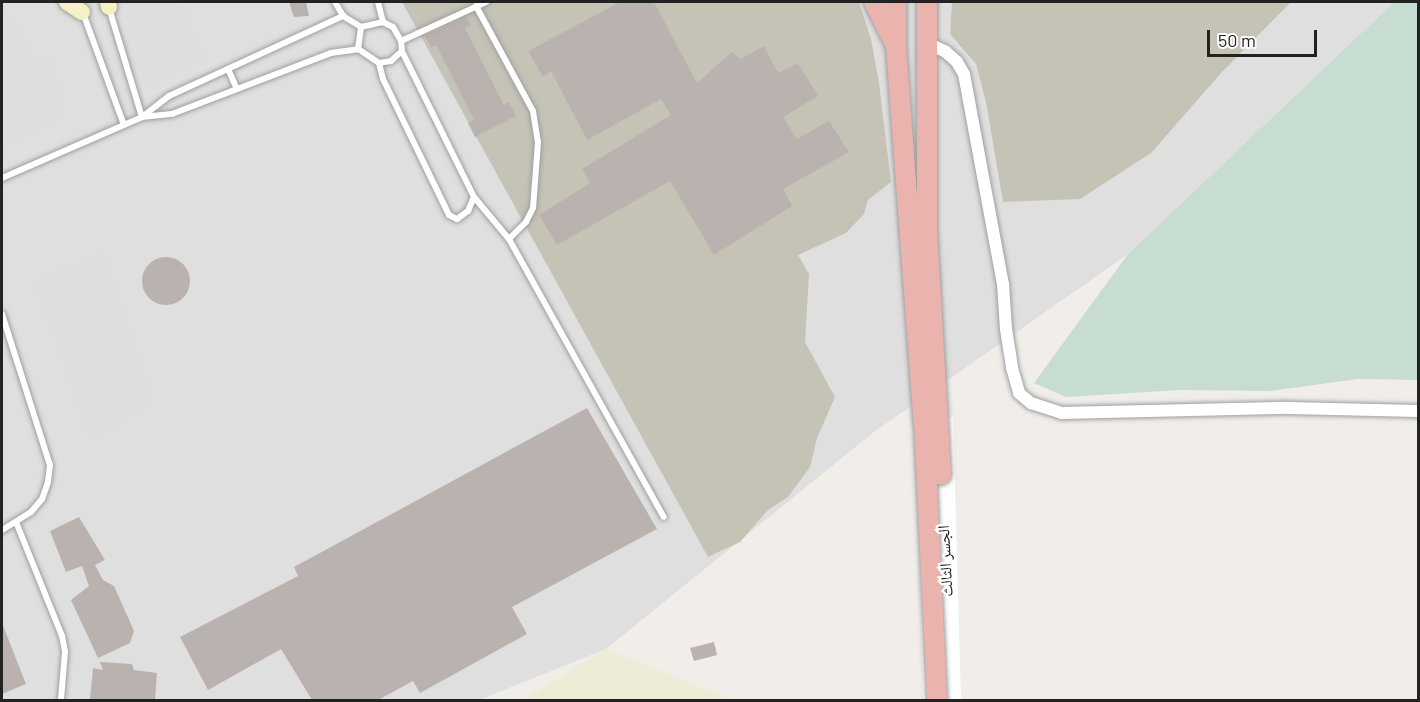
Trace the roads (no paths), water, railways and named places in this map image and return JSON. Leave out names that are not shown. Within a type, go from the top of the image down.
[{"type":"highway","points":[[874,2],[896,46]]},
{"type":"highway","points":[[896,2],[896,46],[931,422]]},
{"type":"highway","points":[[927,2],[925,42],[931,422]]},
{"type":"highway","name":"الجسر الثالث","points":[[931,422],[938,700]]},
{"type":"highway","name":"الجسر الثالث","points":[[931,422],[951,700]]},
{"type":"main road","points":[[67,2],[80,7]]},
{"type":"street","points":[[925,42],[946,52],[964,74],[1003,284],[1006,329],[1014,375],[1019,393],[1031,403],[1061,413],[1289,408],[1419,411]]},
{"type":"lane","points":[[335,2],[343,16],[361,27],[383,22],[393,27],[401,41],[402,51],[474,197],[509,239],[664,517]]},
{"type":"lane","points":[[378,2],[383,22]]},
{"type":"lane","points":[[401,41],[486,2]]},
{"type":"lane","points":[[108,3],[142,117]]},
{"type":"lane","points":[[476,6],[532,111],[538,142],[533,208],[526,222],[509,239]]},
{"type":"lane","points":[[80,7],[124,125]]},
{"type":"lane","points":[[2,178],[142,117],[169,96],[343,16]]},
{"type":"lane","points":[[358,49],[361,27]]},
{"type":"lane","points":[[142,117],[172,114],[331,53],[358,49],[379,63],[383,79],[449,215],[457,219],[468,211],[474,197]]},
{"type":"lane","points":[[379,63],[391,61],[402,51]]},
{"type":"lane","points":[[228,69],[237,89]]},
{"type":"lane","points":[[2,314],[50,465],[48,482],[42,498],[31,512],[2,530]]},
{"type":"lane","points":[[16,522],[62,636],[64,652],[61,700]]}]
